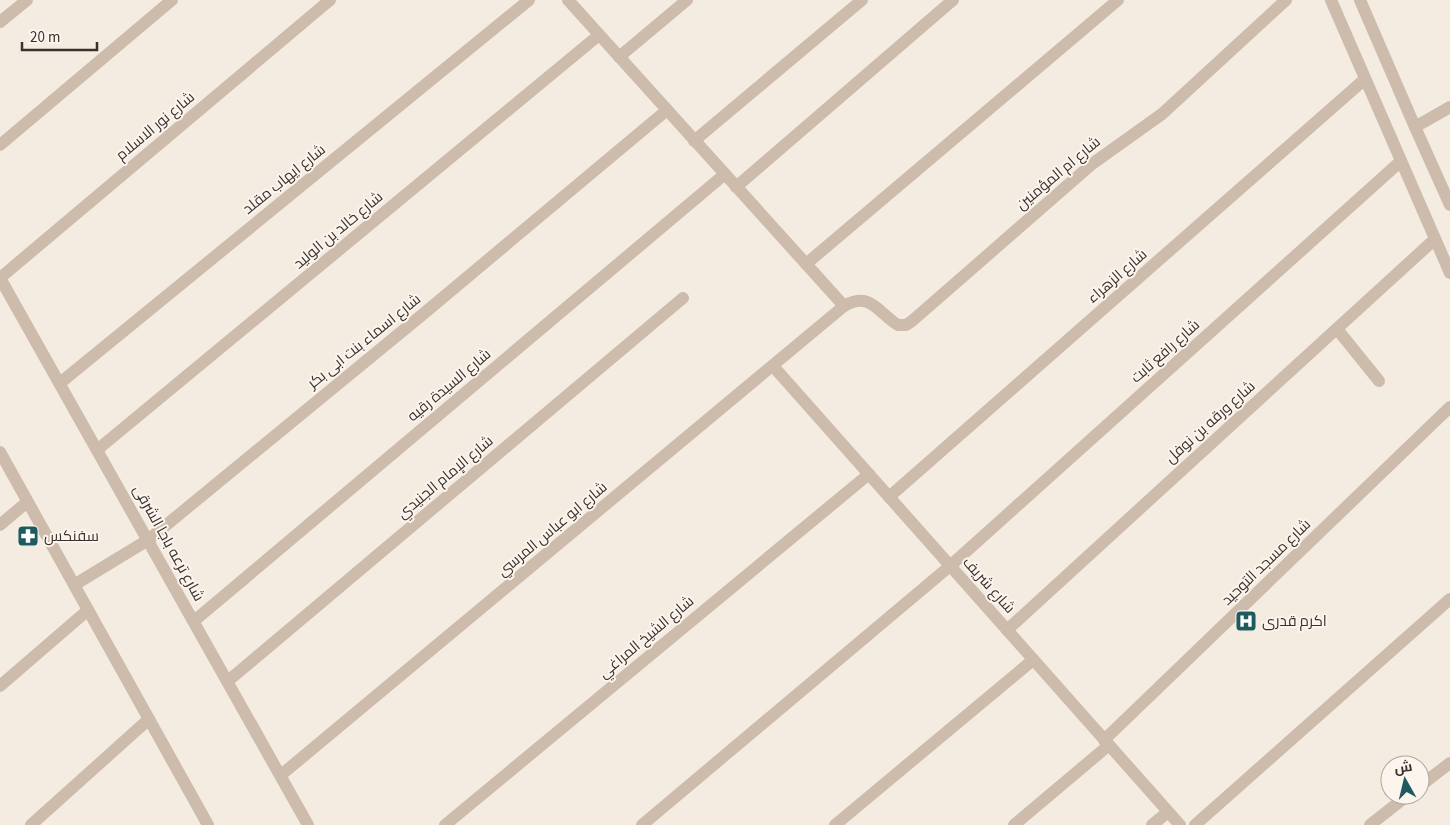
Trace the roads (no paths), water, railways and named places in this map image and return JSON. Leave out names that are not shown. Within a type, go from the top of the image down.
[{"type":"street","points":[[0,22],[27,0]]},
{"type":"street","points":[[0,145],[172,0]]},
{"type":"street","name":"شارع نور الاسلام","points":[[0,278],[330,0]]},
{"type":"street","name":"شارع ايهاب مقلد","points":[[60,383],[529,0]]},
{"type":"street","points":[[568,0],[844,306]]},
{"type":"street","points":[[619,57],[687,0]]},
{"type":"street","points":[[694,141],[862,0]]},
{"type":"street","points":[[736,187],[953,0]]},
{"type":"street","points":[[806,264],[1118,0]]},
{"type":"street","name":"شارع ام المؤمنين","points":[[844,306],[861,300],[870,303],[898,325],[906,325],[1092,164],[1162,114],[1286,0]]},
{"type":"street","points":[[1331,0],[1450,273]]},
{"type":"street","points":[[1360,0],[1450,205]]},
{"type":"street","name":"شارع خالد بن الوليد","points":[[97,450],[599,35]]},
{"type":"street","name":"شارع الزهراء","points":[[889,497],[1365,79]]},
{"type":"street","points":[[1415,127],[1450,107]]},
{"type":"street","name":"شارع اسماء بنت ابى بكر","points":[[74,585],[148,540],[422,315],[667,110]]},
{"type":"street","name":"شارع رافع ثابت","points":[[642,825],[950,566],[1401,161]]},
{"type":"street","name":"شارع السيدة رقيه","points":[[194,621],[725,174]]},
{"type":"street","name":"شارع ورقه بن نوفل","points":[[1007,630],[1435,239]]},
{"type":"street","name":"شارع ترعه باجا الشرقى","points":[[0,278],[308,825]]},
{"type":"street","name":"شارع الإمام الجنيدي","points":[[228,681],[683,298]]},
{"type":"street","name":"شارع ابو عباس المرسي","points":[[281,776],[844,306]]},
{"type":"street","points":[[1337,329],[1379,381]]},
{"type":"street","name":"شارع شريف","points":[[773,366],[1180,825]]},
{"type":"street","name":"شارع مسجد التوحيد","points":[[1014,825],[1107,742],[1450,407]]},
{"type":"street","points":[[0,452],[205,824]]},
{"type":"street","name":"شارع الشيخ المراغي","points":[[444,825],[869,474]]},
{"type":"street","points":[[0,525],[28,502]]},
{"type":"street","points":[[1196,825],[1450,599]]},
{"type":"street","points":[[0,686],[88,610]]},
{"type":"street","points":[[835,825],[1034,660]]},
{"type":"street","points":[[31,825],[148,719]]},
{"type":"street","points":[[1430,778],[1450,763]]},
{"type":"street","points":[[1370,825],[1395,805]]},
{"type":"street","points":[[1152,825],[1168,812]]},
{"type":"place","name":"سفنكس","points":[[28,536]]},
{"type":"place","name":"اكرم قدرى","points":[[1246,621]]}]
